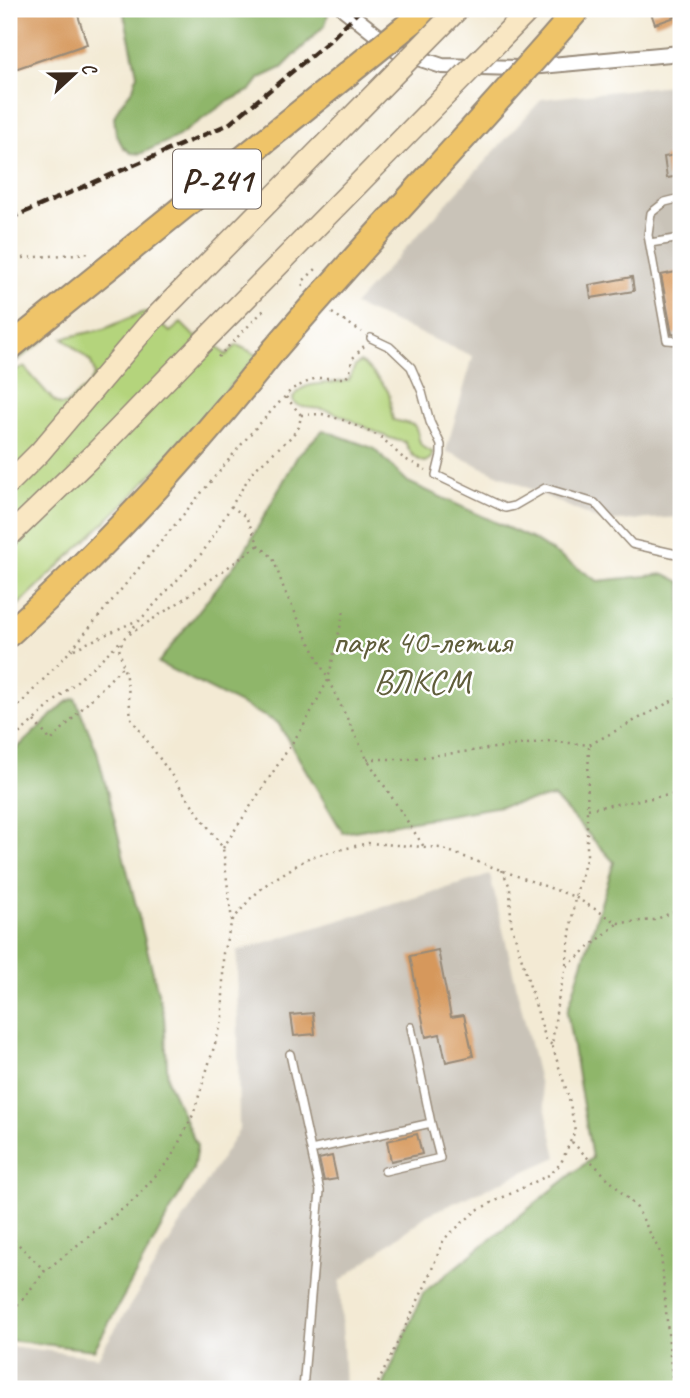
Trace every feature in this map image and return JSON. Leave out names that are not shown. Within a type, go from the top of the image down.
[{"type":"highway","points":[[9,634],[110,539],[166,479],[324,292],[509,90],[578,9]]},
{"type":"highway","name":"Р-241","points":[[9,348],[424,13]]},
{"type":"main road","points":[[9,483],[40,452],[147,326],[458,9]]},
{"type":"main road","points":[[9,536],[94,454],[530,9]]},
{"type":"street","points":[[344,9],[397,51],[442,66],[519,68],[681,53]]},
{"type":"lane","points":[[420,60],[423,34]]},
{"type":"lane","points":[[681,198],[665,202],[652,213],[648,235],[667,340],[681,341]]},
{"type":"lane","points":[[650,243],[681,238]]},
{"type":"lane","points":[[371,338],[390,347],[411,367],[422,392],[430,422],[441,444],[436,475],[505,508],[514,506],[545,488],[594,503],[632,544],[681,555]]},
{"type":"lane","points":[[386,1171],[440,1158],[411,1027]]},
{"type":"lane","points":[[290,1054],[320,1191],[303,1389]]},
{"type":"lane","points":[[311,1150],[432,1123]]},
{"type":"path","points":[[9,259],[90,253]]},
{"type":"path","points":[[218,357],[265,309]]},
{"type":"path","points":[[9,716],[71,650],[251,433],[285,396],[302,415]]},
{"type":"path","points":[[302,415],[321,414],[332,417],[382,437],[403,458],[436,475]]},
{"type":"path","points":[[9,743],[125,636],[203,552],[253,471],[299,428],[302,415]]},
{"type":"path","points":[[231,506],[246,517],[259,545],[273,558],[285,592],[367,759],[424,848]]},
{"type":"path","points":[[9,1315],[45,1271],[135,1199],[171,1158],[193,1115],[223,1018],[223,953],[232,921],[223,848],[131,718],[128,685],[119,648],[125,636],[178,603],[259,545]]},
{"type":"path","points":[[223,848],[304,725],[328,680],[344,610]]},
{"type":"path","points":[[71,650],[141,619]]},
{"type":"path","points":[[34,721],[51,741],[122,667]]},
{"type":"path","points":[[367,759],[408,759],[550,741],[589,745],[681,695]]},
{"type":"path","points":[[375,1389],[426,1284],[444,1239],[477,1210],[551,1174],[561,1163],[572,1142],[575,1131],[569,1098],[552,1045],[575,897],[587,856],[589,745]]},
{"type":"path","points":[[587,809],[681,793]]},
{"type":"path","points":[[232,921],[268,883],[310,857],[368,843],[440,848],[575,897],[618,923]]},
{"type":"path","points":[[502,870],[510,887],[511,923],[546,1040],[552,1045]]},
{"type":"path","points":[[566,967],[618,923],[654,920],[681,909]]},
{"type":"path","points":[[572,1142],[637,1208],[661,1254],[673,1389]]},
{"type":"path","points":[[9,1235],[45,1271]]},
{"type":"shaded area","points":[[681,84],[681,517],[603,522],[446,451],[473,356],[354,305],[542,99]]},
{"type":"shaded area","points":[[490,875],[557,1157],[427,1215],[340,1281],[345,1389],[9,1389],[9,1346],[98,1357],[239,1130],[237,951]]},
{"type":"green space","points":[[123,9],[325,9],[328,14],[325,25],[282,68],[260,78],[251,90],[225,103],[177,137],[140,154],[131,153],[123,147],[116,134],[114,117],[133,89],[137,74]]},
{"type":"green space","points":[[148,312],[170,332],[181,323],[196,338],[203,332],[226,355],[237,345],[258,355],[132,496],[9,614],[9,365],[42,337],[46,337],[13,367],[15,371],[24,367],[55,402],[65,405],[89,385],[95,374],[91,362],[63,338],[104,329]]},
{"type":"green space","points":[[360,362],[387,389],[393,420],[414,425],[423,447],[433,452],[431,458],[425,462],[421,461],[412,455],[405,442],[385,436],[336,413],[294,403],[293,398],[298,392],[311,385],[349,380],[355,366]]},
{"type":"green space","name":"парк 40-летия ВЛКСМ","points":[[323,430],[373,448],[408,482],[534,540],[598,581],[665,574],[681,582],[681,1389],[382,1389],[423,1293],[592,1158],[567,1012],[614,862],[554,797],[343,833],[278,723],[158,663],[243,554],[298,455]]},
{"type":"green space","points":[[75,698],[97,751],[164,1016],[168,1082],[197,1146],[193,1170],[94,1350],[9,1340],[9,756],[65,703]]},
{"type":"building","points":[[9,9],[76,9],[87,44],[9,71]]},
{"type":"building","points":[[664,9],[681,9],[681,15],[655,24],[651,13]]},
{"type":"building","points":[[681,154],[681,176],[667,178],[664,157]]},
{"type":"building","points":[[681,271],[681,335],[672,334],[661,275]]},
{"type":"building","points":[[632,277],[634,291],[591,298],[589,285]]},
{"type":"building","points":[[438,950],[451,1017],[464,1015],[473,1056],[446,1062],[440,1034],[426,1037],[410,956]]},
{"type":"building","points":[[313,1013],[315,1034],[294,1036],[291,1015]]},
{"type":"building","points":[[417,1134],[422,1154],[391,1161],[387,1141]]},
{"type":"building","points":[[332,1156],[337,1179],[324,1181],[319,1159]]},
{"type":"railway","points":[[9,219],[229,124],[329,41],[361,9]]}]
